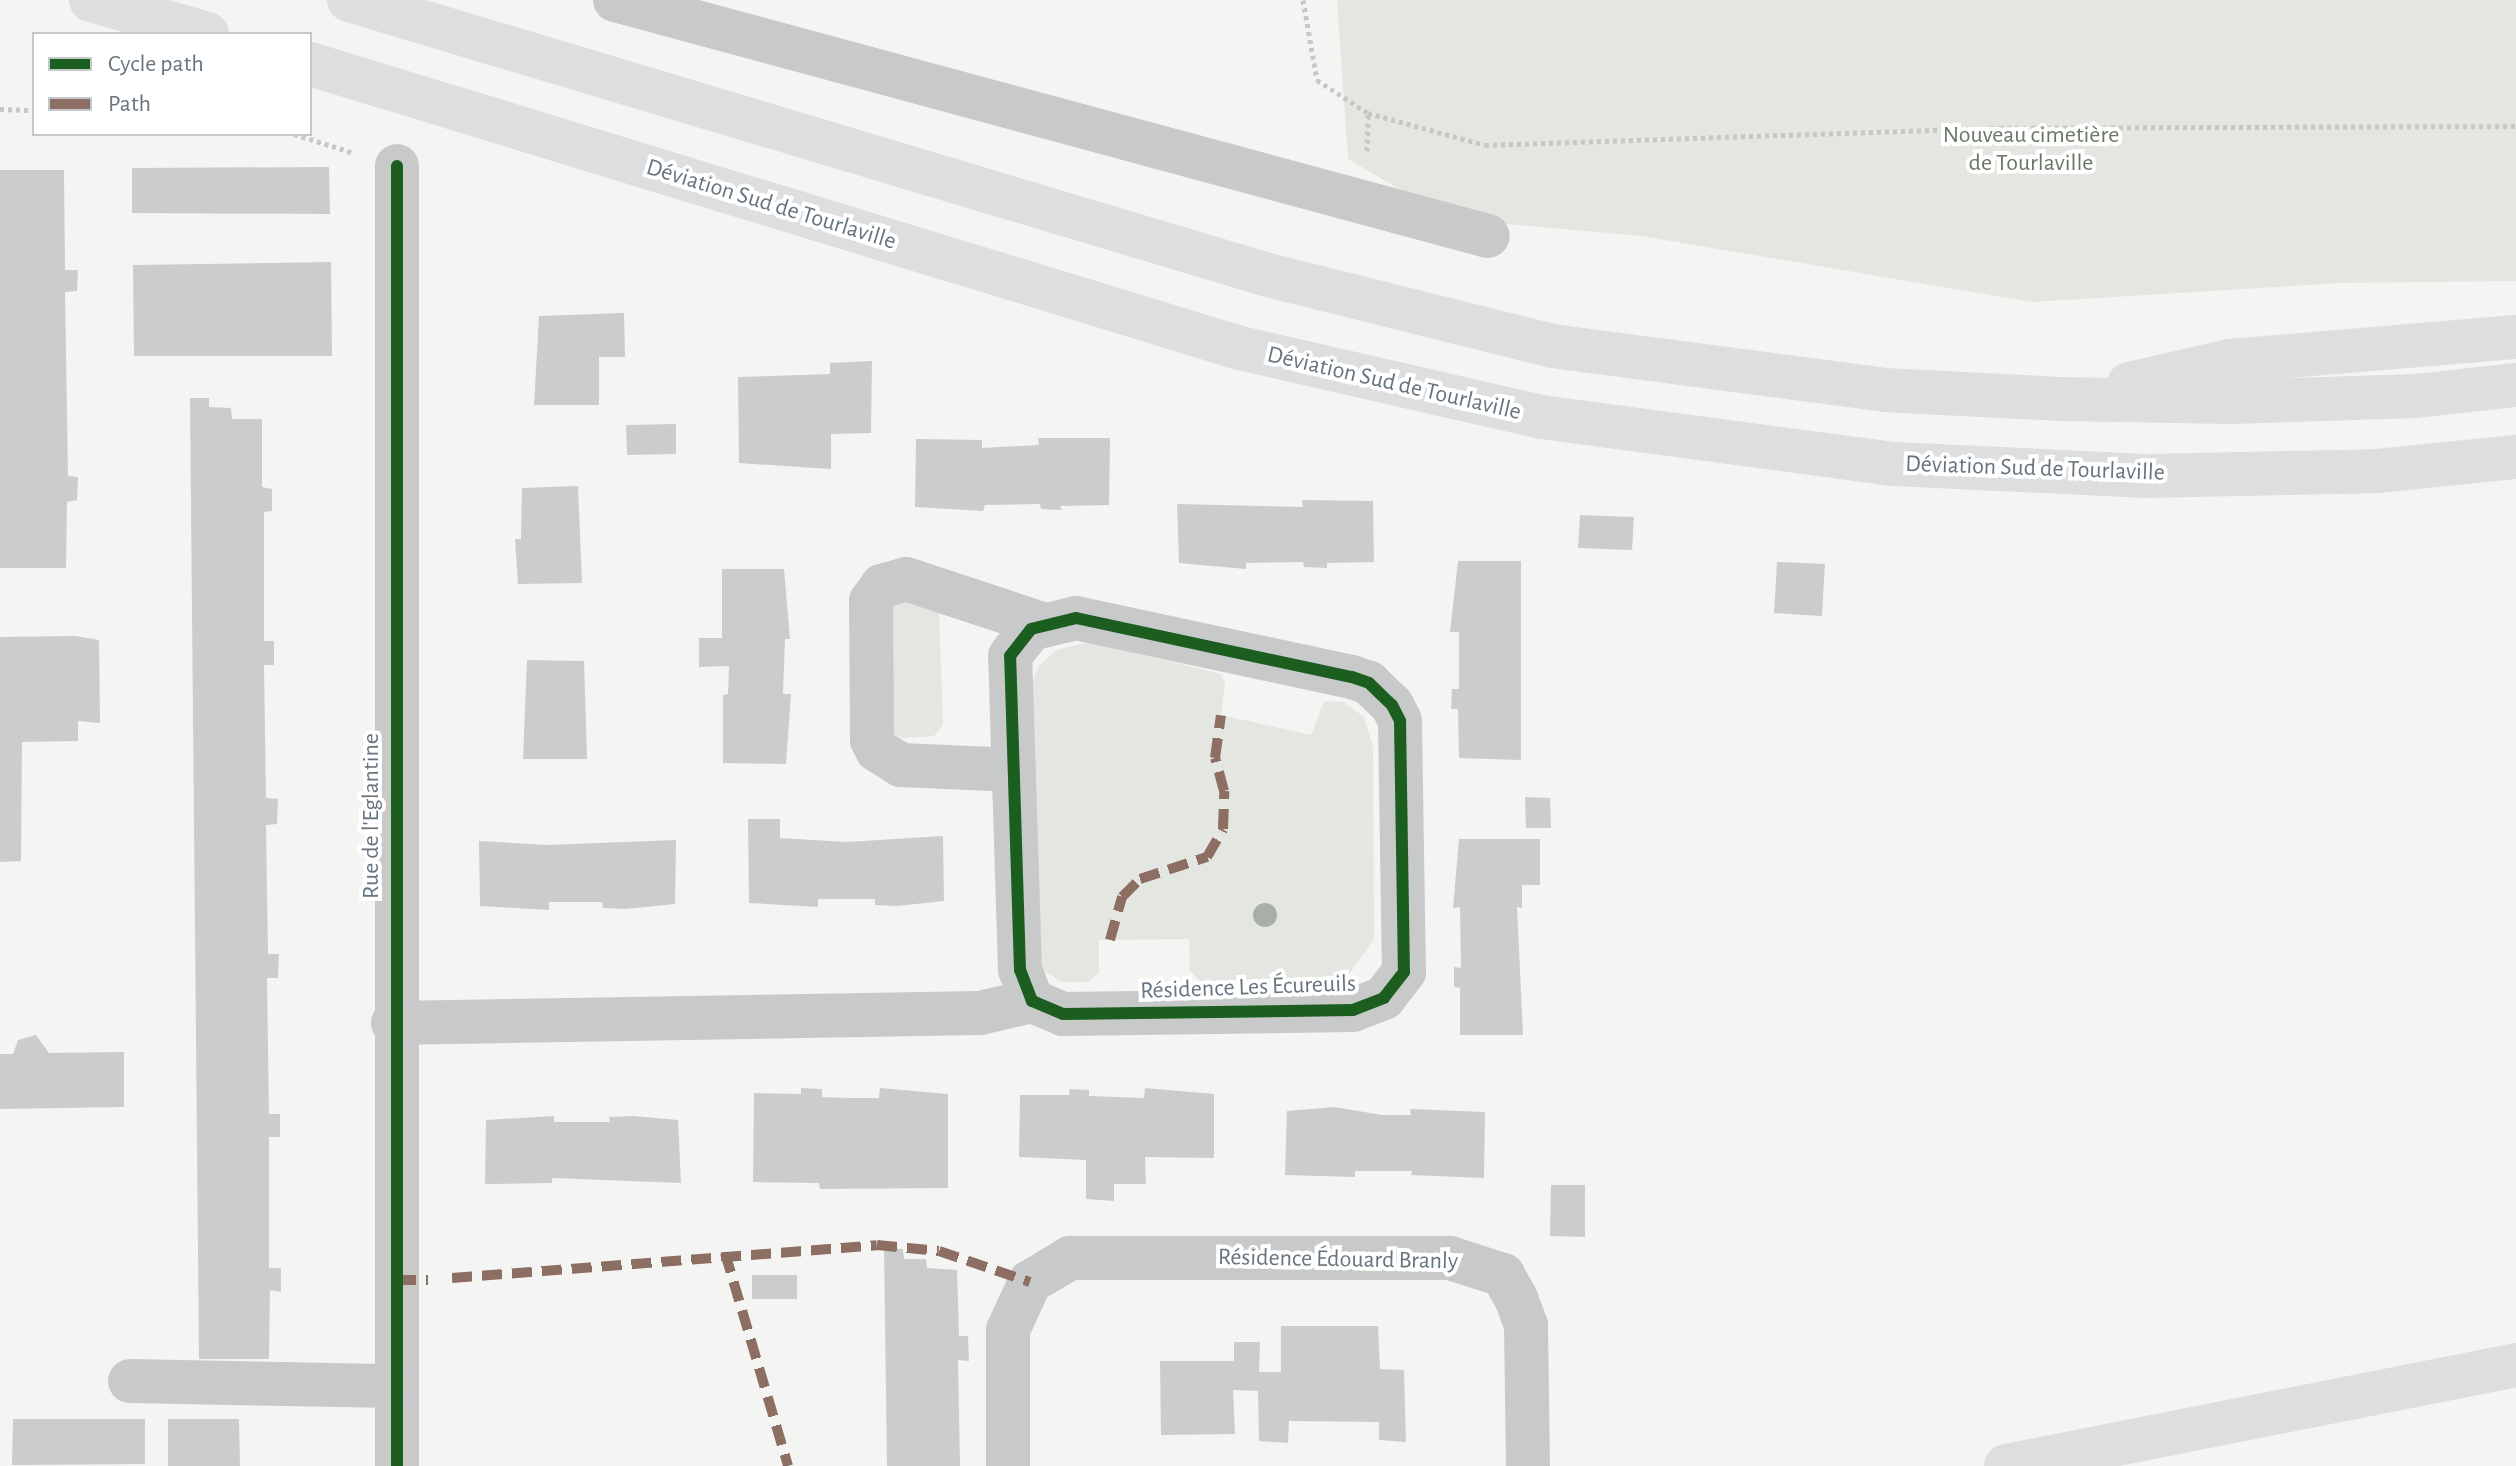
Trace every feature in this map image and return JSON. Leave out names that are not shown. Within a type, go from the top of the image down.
[{"type":"highway","points":[[91,0],[200,32]]},
{"type":"highway","points":[[349,0],[1268,275],[1552,346],[1884,390],[2060,399],[2248,402],[2416,396],[2516,385]]},
{"type":"highway","name":"Déviation Sud de Tourlaville","points":[[312,65],[1240,348],[1541,417],[1894,464],[2147,476],[2377,471],[2516,457]]},
{"type":"highway","points":[[2060,399],[2230,361],[2516,337]]},
{"type":"highway","points":[[2377,471],[2516,478]]},
{"type":"highway","points":[[2006,1466],[2514,1375]]},
{"type":"street","points":[[615,0],[1488,236]]},
{"type":"street","name":"Rue de l'Eglantine","points":[[397,166],[393,1023],[397,1466]]},
{"type":"street","points":[[1014,770],[901,765],[877,750],[872,740],[871,601],[882,586],[906,579],[1042,624]]},
{"type":"street","name":"Résidence Les Écureuils","points":[[1032,1001],[1063,1014],[1353,1010],[1384,998],[1404,972],[1400,721],[1381,692],[1352,677],[1076,618],[1042,624]]},
{"type":"street","points":[[393,1023],[980,1013],[1032,1001],[1020,970],[1010,656],[1021,637],[1042,624]]},
{"type":"street","name":"Résidence Édouard Branly","points":[[1008,1466],[1008,1330],[1030,1282],[1070,1258],[1450,1258],[1480,1264],[1503,1275],[1526,1325],[1528,1466]]},
{"type":"street","points":[[130,1381],[397,1386]]},
{"type":"path","points":[[1303,0],[1317,80],[1368,113],[1485,145],[1991,128],[2516,126]]},
{"type":"path","points":[[0,109],[32,110]]},
{"type":"green space","name":"Nouveau cimetière de Tourlaville","points":[[1337,0],[2516,0],[2516,281],[2340,283],[2031,302],[1642,236],[1451,219],[1348,159]]},
{"type":"green space","points":[[895,599],[939,609],[943,725],[934,736],[903,738],[890,732],[888,602]]},
{"type":"green space","points":[[1090,642],[1221,674],[1225,684],[1221,715],[1311,735],[1324,701],[1344,702],[1364,717],[1373,747],[1374,939],[1347,977],[1200,981],[1190,971],[1189,939],[1099,940],[1099,972],[1088,982],[1062,982],[1040,969],[1030,687],[1039,666],[1056,650]]},
{"type":"building","points":[[329,167],[330,214],[132,213],[132,168]]},
{"type":"building","points":[[0,170],[64,170],[65,270],[78,270],[77,291],[65,292],[68,476],[78,477],[77,500],[67,502],[66,568],[0,568]]},
{"type":"building","points":[[331,262],[332,356],[134,356],[133,265]]},
{"type":"building","points":[[624,313],[625,357],[599,357],[599,405],[534,405],[539,316]]},
{"type":"building","points":[[872,361],[871,433],[831,434],[831,469],[739,463],[738,377],[830,374],[830,363]]},
{"type":"building","points":[[190,398],[209,398],[209,407],[231,408],[232,419],[262,419],[262,487],[272,489],[272,511],[264,512],[264,641],[274,641],[274,665],[264,665],[266,798],[278,799],[277,824],[266,825],[268,954],[279,954],[278,978],[267,978],[269,1114],[280,1114],[280,1137],[269,1137],[269,1268],[281,1268],[281,1292],[270,1290],[269,1359],[199,1359]]},
{"type":"building","points":[[676,424],[676,454],[627,455],[626,425]]},
{"type":"building","points":[[1038,438],[1110,438],[1109,505],[1060,506],[1062,510],[1041,509],[1040,504],[985,505],[983,511],[915,507],[916,439],[982,440],[982,448],[1039,445]]},
{"type":"building","points":[[578,486],[582,583],[518,584],[515,539],[521,539],[522,488]]},
{"type":"building","points":[[1302,500],[1373,501],[1374,562],[1327,563],[1327,568],[1304,567],[1303,562],[1246,563],[1246,569],[1179,563],[1177,504],[1303,507]]},
{"type":"building","points":[[1580,515],[1634,517],[1632,550],[1578,548]]},
{"type":"building","points":[[1458,561],[1521,561],[1521,760],[1459,758],[1458,709],[1451,709],[1452,689],[1459,689],[1459,632],[1450,632]]},
{"type":"building","points":[[1777,562],[1825,564],[1822,616],[1774,613]]},
{"type":"building","points":[[722,569],[784,569],[790,639],[785,639],[783,694],[791,694],[786,764],[723,763],[723,695],[728,694],[729,666],[699,667],[699,638],[722,638]]},
{"type":"building","points":[[75,636],[99,640],[100,723],[78,721],[78,741],[22,742],[21,861],[0,862],[0,637]]},
{"type":"building","points":[[527,660],[584,661],[587,759],[523,759]]},
{"type":"building","points":[[1525,797],[1550,798],[1551,828],[1526,828]]},
{"type":"building","points":[[748,819],[780,819],[780,838],[847,842],[943,836],[944,901],[897,906],[875,905],[875,899],[818,899],[818,907],[749,903]]},
{"type":"building","points":[[1459,839],[1540,839],[1540,885],[1522,885],[1522,908],[1517,907],[1523,1035],[1460,1035],[1460,988],[1454,987],[1454,967],[1461,968],[1460,907],[1453,908]]},
{"type":"building","points":[[676,840],[675,904],[625,909],[603,908],[602,902],[549,902],[549,910],[480,906],[479,841],[548,845]]},
{"type":"building","points":[[36,1035],[49,1053],[124,1052],[124,1107],[0,1109],[0,1054],[13,1054],[18,1040]]},
{"type":"building","points":[[801,1088],[822,1089],[822,1097],[879,1098],[880,1088],[948,1094],[948,1188],[820,1189],[819,1183],[753,1182],[754,1093],[801,1094]]},
{"type":"building","points":[[1145,1088],[1214,1094],[1214,1158],[1145,1157],[1146,1184],[1114,1184],[1114,1201],[1086,1199],[1086,1160],[1019,1157],[1020,1095],[1070,1095],[1069,1089],[1089,1090],[1089,1096],[1144,1098]]},
{"type":"building","points":[[1334,1107],[1382,1115],[1411,1115],[1410,1109],[1485,1112],[1484,1178],[1411,1175],[1412,1171],[1355,1171],[1355,1177],[1285,1175],[1287,1111]]},
{"type":"building","points":[[554,1116],[554,1122],[610,1122],[609,1117],[633,1116],[678,1120],[681,1183],[552,1178],[552,1183],[485,1184],[486,1120]]},
{"type":"building","points":[[1551,1185],[1585,1185],[1585,1237],[1550,1236]]},
{"type":"building","points":[[884,1248],[903,1249],[904,1259],[926,1259],[927,1268],[957,1270],[959,1336],[968,1336],[969,1361],[958,1360],[960,1466],[887,1466]]},
{"type":"building","points":[[752,1275],[797,1275],[797,1299],[752,1299]]},
{"type":"building","points":[[1281,1326],[1378,1326],[1380,1369],[1404,1370],[1406,1442],[1379,1440],[1379,1422],[1289,1421],[1288,1443],[1259,1441],[1258,1391],[1233,1390],[1235,1434],[1161,1435],[1160,1361],[1234,1361],[1234,1342],[1260,1342],[1259,1372],[1281,1372]]},
{"type":"building","points":[[13,1419],[145,1419],[145,1464],[12,1465]]},
{"type":"building","points":[[168,1419],[239,1419],[240,1466],[168,1466]]},
{"type":"marked path","points":[[1110,940],[1122,897],[1140,879],[1207,857],[1223,829],[1224,791],[1215,758],[1221,715]]},
{"type":"marked path","points":[[452,1278],[877,1245],[939,1251],[1030,1282]]},
{"type":"marked path","points":[[725,1253],[788,1466]]},
{"type":"marked path","points":[[396,1280],[428,1280]]},
{"type":"cycle path","points":[[397,166],[397,1466]]},
{"type":"cycle path","points":[[1076,618],[1352,677],[1369,683],[1392,705],[1400,721],[1404,972],[1384,998],[1353,1010],[1063,1014],[1032,1001],[1020,970],[1010,656],[1031,629],[1076,618]]}]
